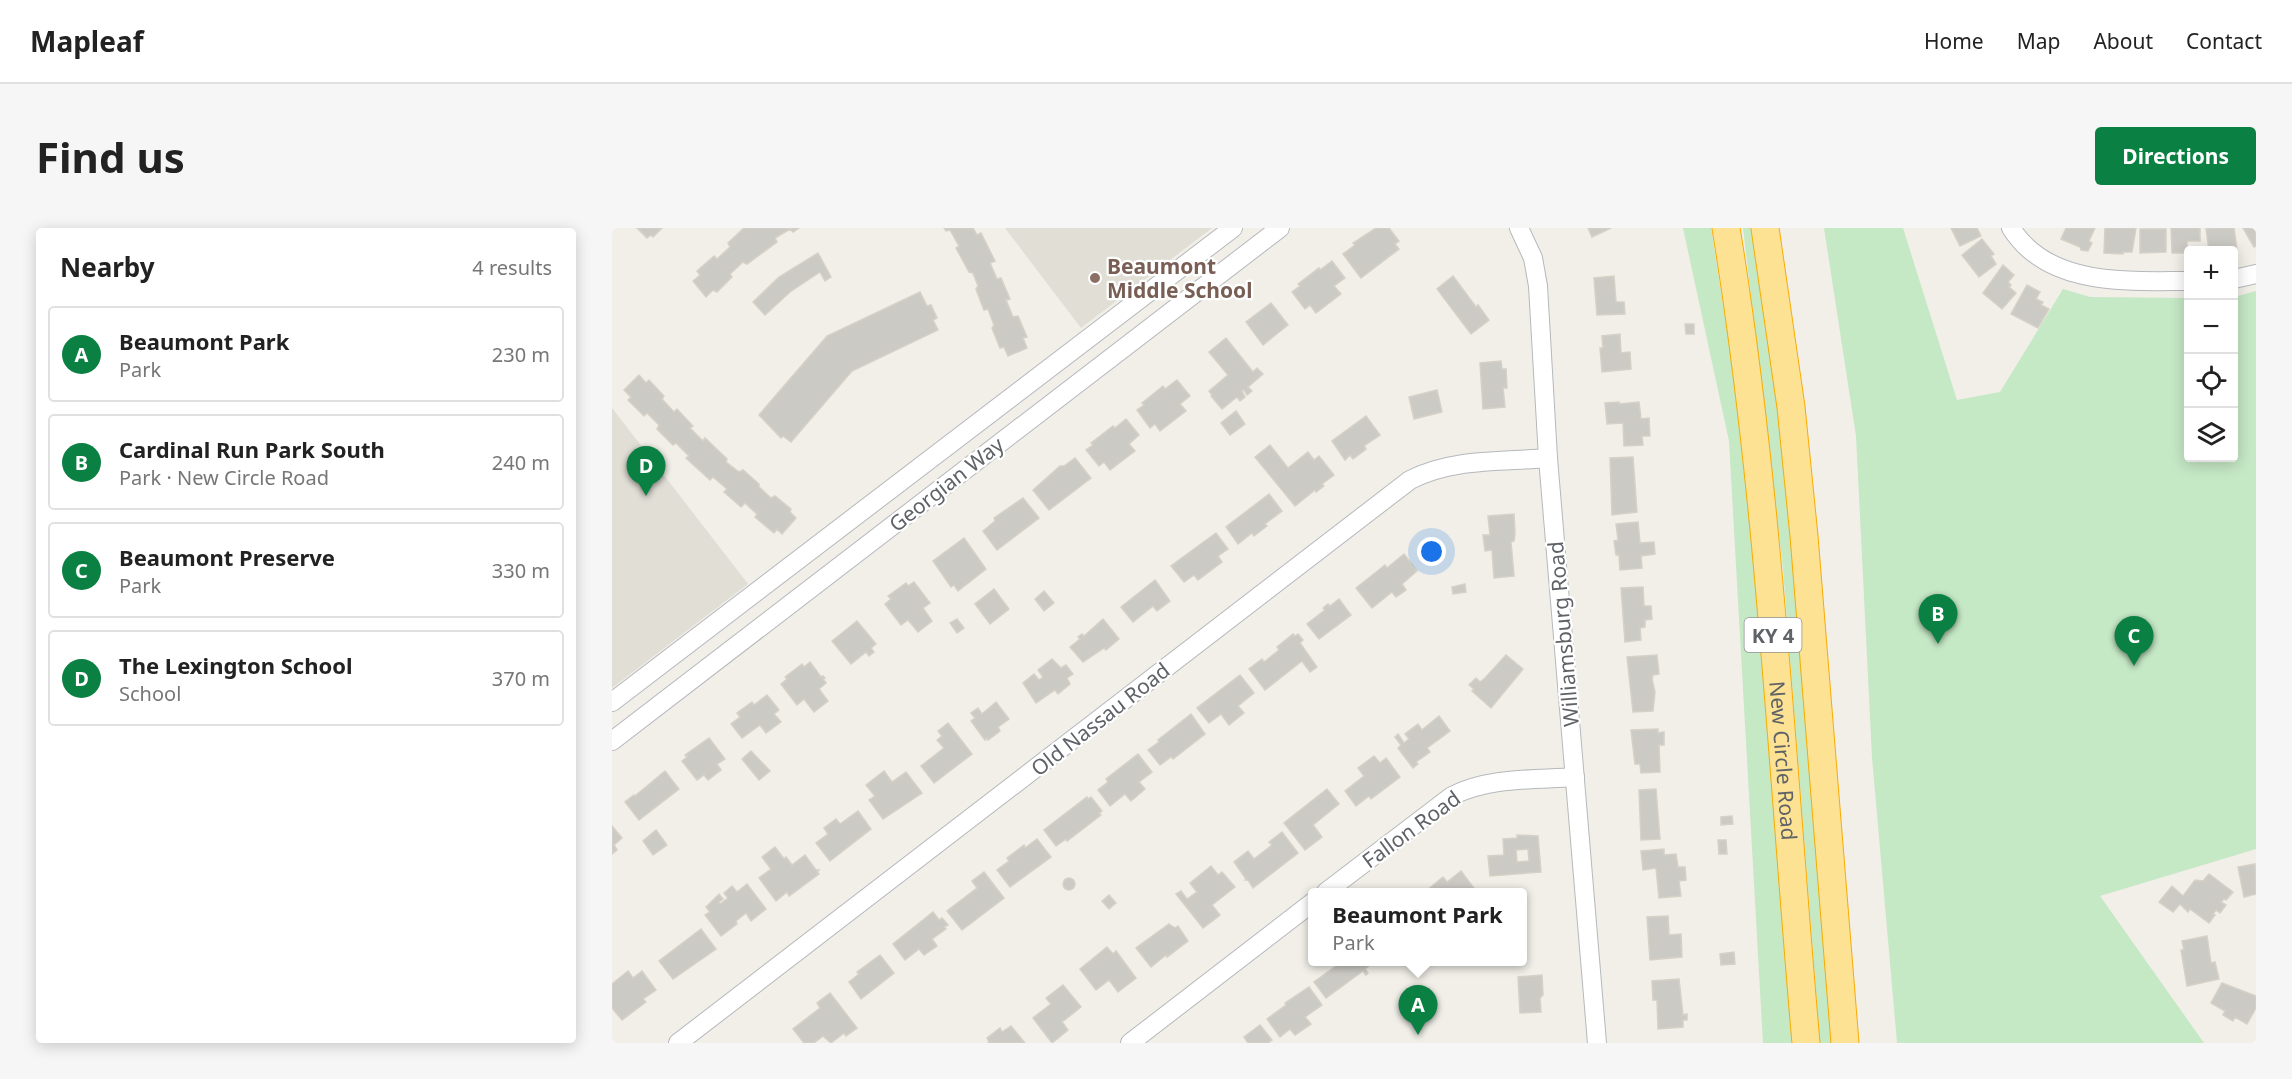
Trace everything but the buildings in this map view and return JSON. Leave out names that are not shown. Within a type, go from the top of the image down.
[{"type":"highway","name":"New Circle Road","points":[[1726,228],[1750,397],[1763,517],[1806,1043]]},
{"type":"highway","name":"New Circle Road","points":[[1766,228],[1791,407],[1804,536],[1845,1043]]},
{"type":"street","name":"Georgian Way","points":[[612,702],[1233,228]]},
{"type":"street","name":"Georgian Way","points":[[612,741],[1280,228]]},
{"type":"street","name":"Williamsburg Road","points":[[1519,228],[1533,258],[1538,286],[1548,459],[1597,1043]]},
{"type":"street","points":[[2011,228],[2042,260],[2077,274],[2103,279],[2184,281]]},
{"type":"street","points":[[2238,278],[2256,274]]},
{"type":"street","points":[[1136,303],[1153,325]]},
{"type":"street","name":"Old Nassau Road","points":[[678,1043],[1410,480],[1429,470],[1451,465],[1548,459]]},
{"type":"street","points":[[787,570],[805,593]]},
{"type":"street","name":"Fallon Road","points":[[1331,888],[1452,796],[1467,788],[1486,784],[1575,777]]},
{"type":"street","points":[[1130,1043],[1308,906]]},
{"type":"shaded area","name":"Beaumont Middle School","points":[[1005,228],[1212,228],[1081,328]]},
{"type":"shaded area","points":[[612,408],[748,584],[612,688]]},
{"type":"green space","points":[[1683,228],[1711,228],[1744,439],[1793,1043],[1763,1043],[1729,441]]},
{"type":"green space","points":[[1743,228],[1757,228],[1789,475],[1836,1043],[1820,1043],[1783,568]]},
{"type":"green space","points":[[1824,228],[1903,228],[1957,400],[2000,392],[2063,289],[2090,297],[2184,298],[2184,462],[2238,462],[2238,296],[2256,291],[2256,849],[2100,896],[2204,1043],[1897,1043],[1872,757],[1856,436]]},
{"type":"place","name":"Beaumont Middle School","points":[[1095,278]]},
{"type":"place","name":"The Lexington School","points":[[646,496]]},
{"type":"place","name":"Cardinal Run Park South","points":[[1938,644]]},
{"type":"place","name":"Beaumont Preserve","points":[[2134,666]]},
{"type":"place","name":"Beaumont Park","points":[[1418,1035]]}]
